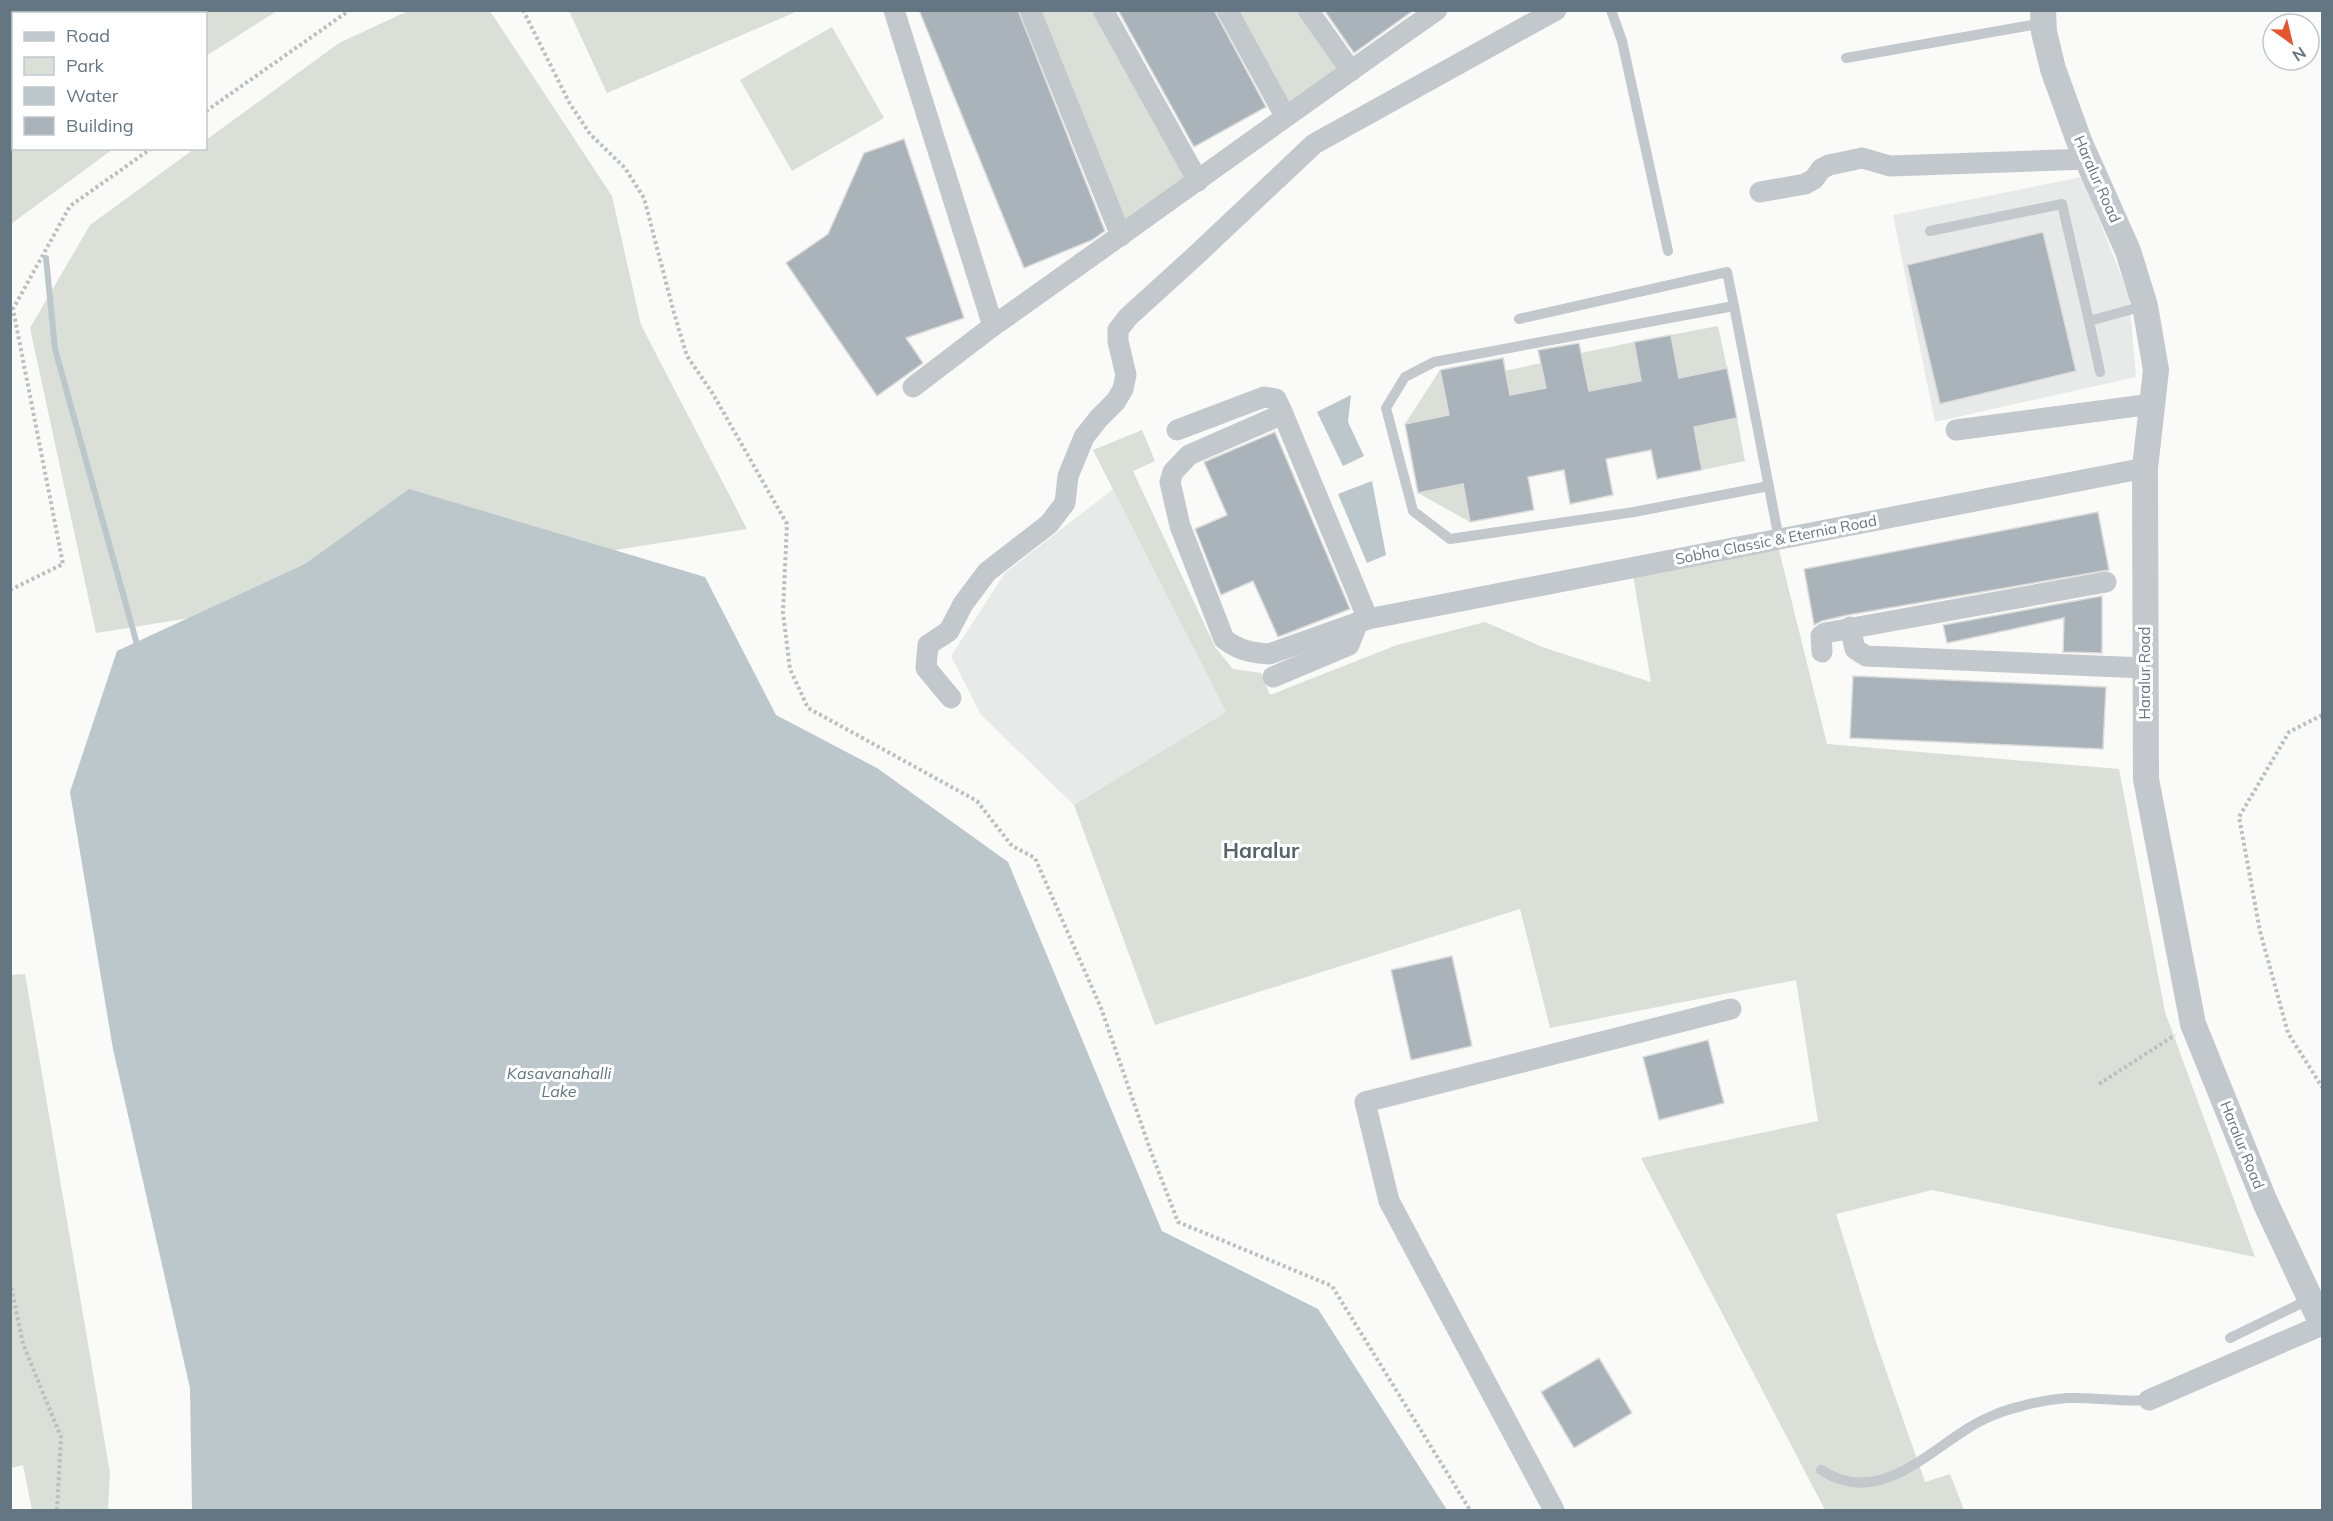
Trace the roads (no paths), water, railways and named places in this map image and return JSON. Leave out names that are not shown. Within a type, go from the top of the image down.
[{"type":"street","points":[[894,10],[993,326]]},
{"type":"street","points":[[1030,10],[1121,236]]},
{"type":"street","points":[[1103,10],[1198,181]]},
{"type":"street","points":[[1227,10],[1285,116]]},
{"type":"street","points":[[1308,10],[1351,70]]},
{"type":"street","points":[[912,387],[1285,116],[1437,10]]},
{"type":"street","points":[[951,698],[926,668],[928,645],[949,630],[963,604],[987,572],[1049,524],[1065,503],[1068,476],[1084,437],[1116,401],[1123,389],[1126,375],[1118,341],[1118,330],[1128,317],[1192,260],[1314,144],[1556,10]]},
{"type":"street","name":"Haralur Road","points":[[2043,17],[2053,69],[2087,159],[2128,250],[2145,306],[2156,370],[2145,468],[2146,779],[2193,1023],[2265,1202],[2322,1324]]},
{"type":"street","points":[[1760,192],[1805,184],[1814,179],[1824,166],[1862,158],[1890,166],[2087,159]]},
{"type":"street","points":[[1177,430],[1264,397],[1275,399],[1283,414],[1363,621],[1349,645],[1274,677]]},
{"type":"street","points":[[1956,430],[2152,404]]},
{"type":"street","name":"Sobha Classic & Eternia Road","points":[[1283,414],[1189,455],[1180,463],[1170,482],[1180,526],[1224,639],[1233,646],[1269,654],[1363,621],[1408,611],[2145,468]]},
{"type":"street","points":[[1822,652],[1821,636],[1850,627],[2106,582]]},
{"type":"street","points":[[1850,627],[1855,649],[1866,656],[2145,668]]},
{"type":"street","points":[[1554,1510],[1389,1201],[1365,1102],[1731,1010]]},
{"type":"street","points":[[2149,1400],[2322,1324]]},
{"type":"lane","points":[[1611,10],[1622,41],[1668,251]]},
{"type":"lane","points":[[1846,58],[2043,17]]},
{"type":"lane","points":[[1930,231],[2062,204],[2100,372]]},
{"type":"lane","points":[[1519,320],[1727,272],[1779,539]]},
{"type":"lane","points":[[1734,306],[1434,362],[1405,377],[1386,408],[1413,511],[1450,539],[1624,513],[1769,486]]},
{"type":"lane","points":[[2089,321],[2145,306]]},
{"type":"lane","points":[[2230,1338],[2311,1299]]},
{"type":"lane","points":[[1821,1470],[1835,1480],[1859,1484],[1882,1481],[1909,1467],[1970,1427],[2021,1406],[2066,1398],[2149,1400]]},
{"type":"water","points":[[1351,395],[1348,422],[1364,456],[1343,466],[1317,412]]},
{"type":"water","points":[[1372,481],[1386,555],[1367,563],[1338,494]]},
{"type":"water","name":"Kasavanahalli Lake","points":[[409,489],[705,577],[776,715],[877,768],[1008,862],[1162,1231],[1318,1309],[1447,1510],[192,1510],[190,1388],[113,1049],[70,792],[117,651],[305,564]]},
{"type":"waterway","points":[[46,258],[55,349],[138,648]]},
{"type":"district","name":"Haralur","points":[[1261,851]]}]
